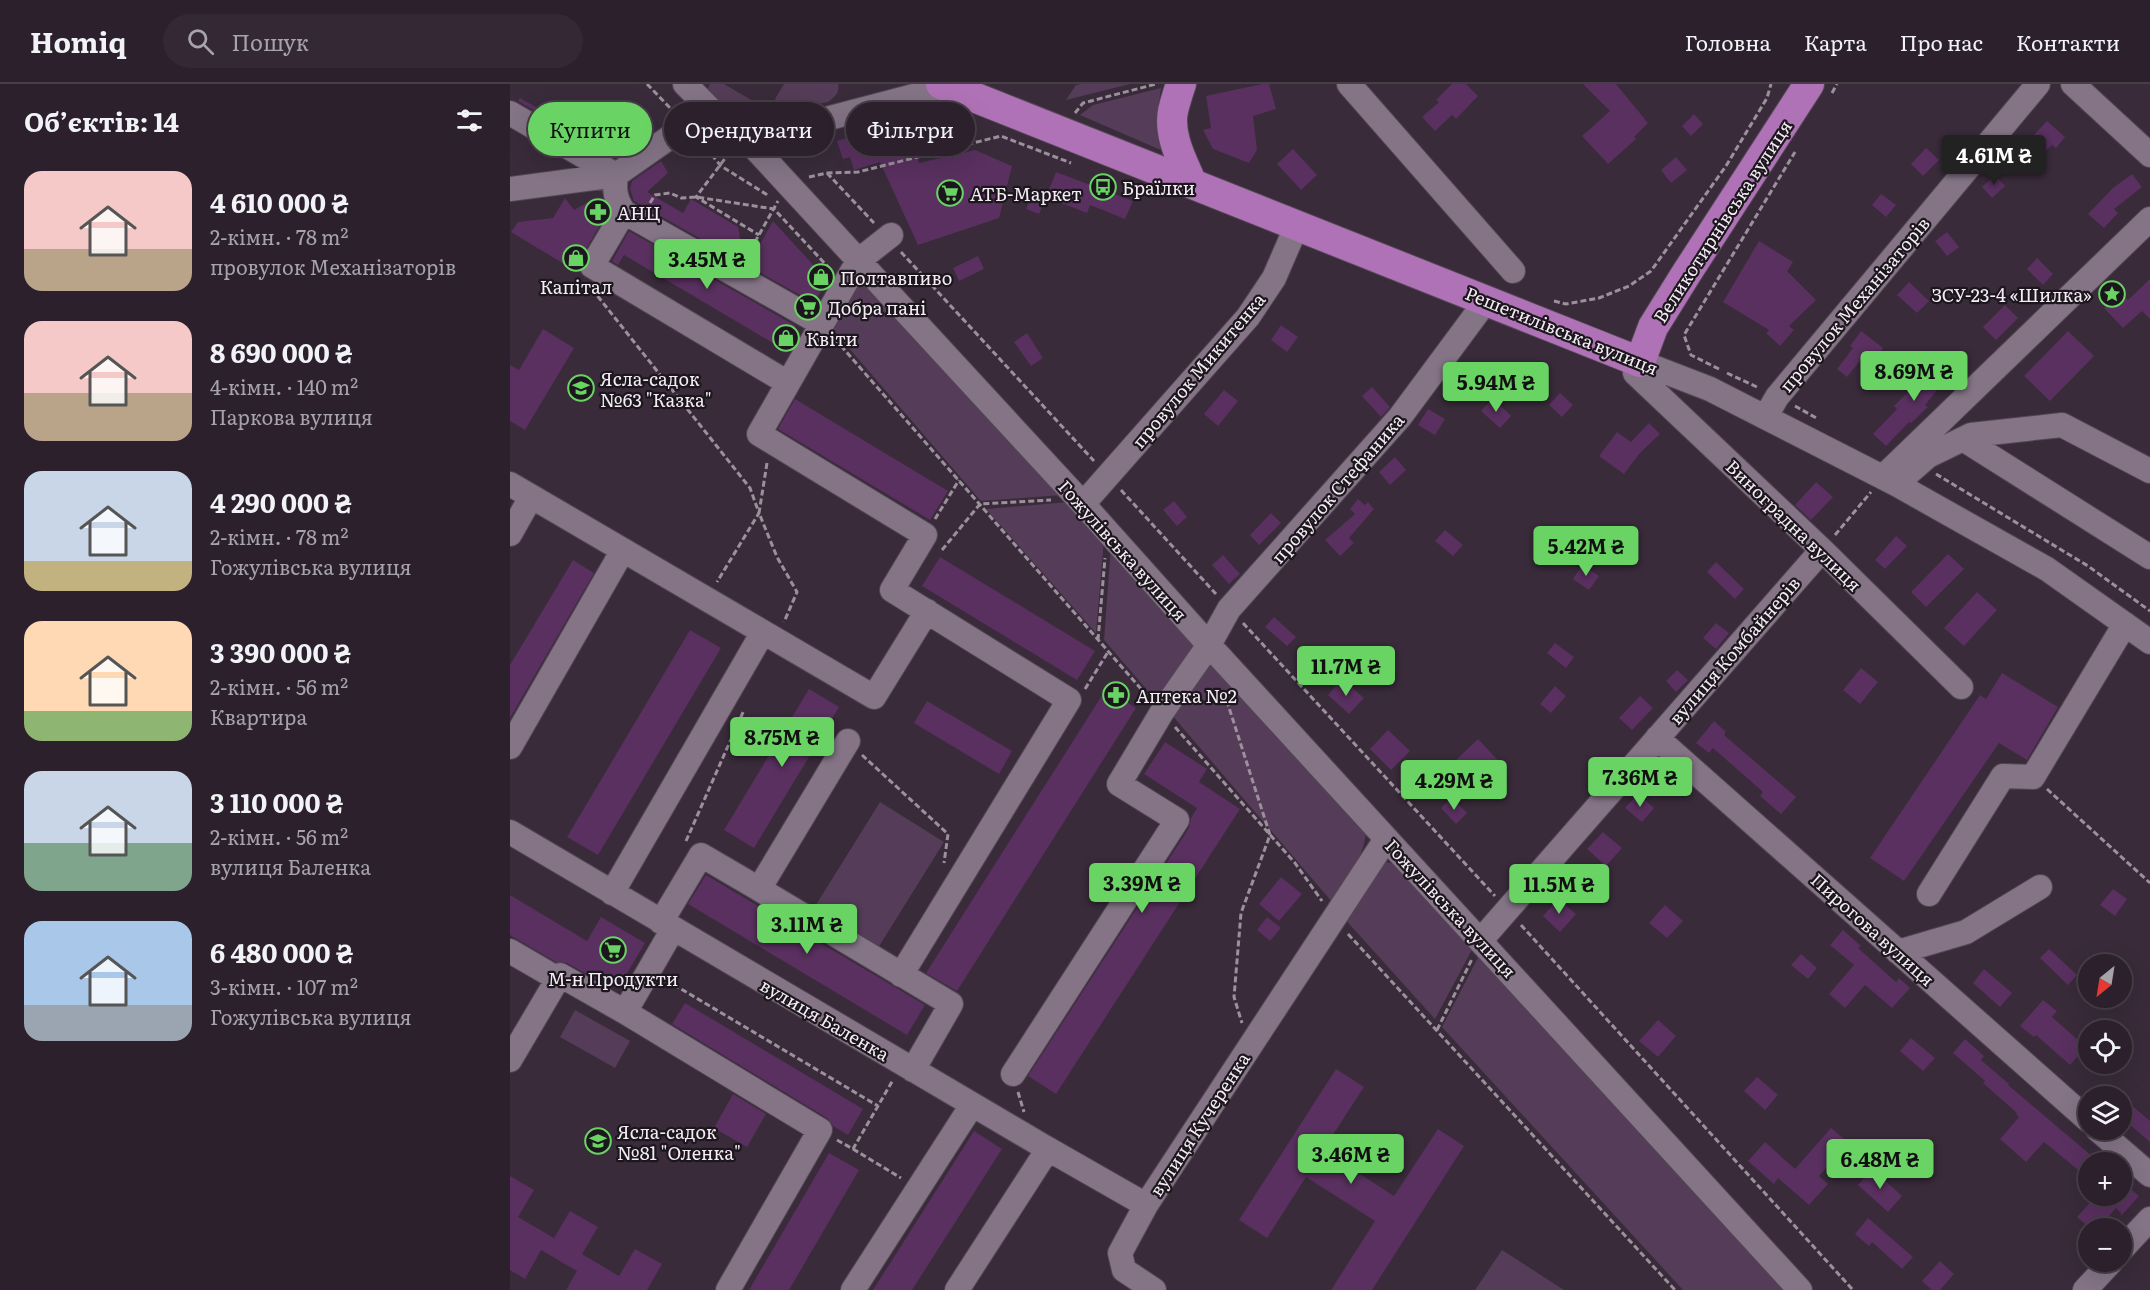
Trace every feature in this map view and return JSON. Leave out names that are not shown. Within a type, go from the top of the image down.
[{"type":"main road","points":[[1181,84],[1172,124],[1175,143],[1192,184]]},
{"type":"main road","name":"Решетилівська вулиця","points":[[950,85],[1640,362]]},
{"type":"main road","name":"Великотирнівська вулиця","points":[[1640,362],[1659,318],[1821,89]]},
{"type":"street","name":"Гожулівська вулиця","points":[[686,84],[703,102]]},
{"type":"street","points":[[1349,84],[1513,271]]},
{"type":"street","name":"провулок Механізаторів","points":[[1772,406],[2038,84]]},
{"type":"street","points":[[2073,84],[2150,155]]},
{"type":"street","points":[[834,117],[950,85]]},
{"type":"street","points":[[510,113],[616,175]]},
{"type":"street","points":[[510,189],[616,175],[664,141]]},
{"type":"street","name":"Гожулівська вулиця","points":[[762,156],[1800,1290]]},
{"type":"street","points":[[616,175],[617,201],[632,216],[822,324]]},
{"type":"street","points":[[632,216],[592,266],[788,383]]},
{"type":"street","points":[[1889,481],[2150,219]]},
{"type":"street","name":"провулок Микитенка","points":[[1080,502],[1108,476],[1248,317],[1274,278],[1297,225]]},
{"type":"street","points":[[890,237],[858,261],[759,434],[931,545],[892,590],[1069,700],[902,975]]},
{"type":"street","name":"провулок Стефаника","points":[[1013,1074],[1177,820],[1119,784],[1162,712],[1209,645],[1230,609],[1400,417],[1486,301]]},
{"type":"street","name":"Решетилівська вулиця","points":[[1640,362],[1710,388],[1772,406],[1889,481],[2047,569],[2150,642]]},
{"type":"street","name":"Виноградна вулиця","points":[[1640,362],[1635,373],[1822,550],[1961,687]]},
{"type":"street","points":[[1889,481],[1919,464],[1928,456],[1971,435],[2062,425],[2150,471]]},
{"type":"street","points":[[1963,439],[2150,557]]},
{"type":"street","points":[[510,484],[874,697],[927,611]]},
{"type":"street","points":[[510,534],[531,497]]},
{"type":"street","points":[[510,747],[623,550]]},
{"type":"street","name":"вулиця Комбайнерів","points":[[1481,940],[1822,550]]},
{"type":"street","points":[[1929,894],[2003,776],[2033,777],[2126,624]]},
{"type":"street","points":[[612,893],[770,636]]},
{"type":"street","name":"Пирогова вулиця","points":[[1658,738],[2078,1111]]},
{"type":"street","points":[[759,889],[848,741]]},
{"type":"street","name":"вулиця Баленка","points":[[510,832],[1040,1144]]},
{"type":"street","name":"вулиця Кучеренка","points":[[1040,1144],[1146,1205],[1386,839]]},
{"type":"street","points":[[625,1011],[649,970],[701,855],[951,1004],[907,1067]]},
{"type":"street","points":[[1898,952],[1966,932],[2040,886]]},
{"type":"street","points":[[510,951],[558,979]]},
{"type":"street","points":[[514,1044],[560,975],[625,1011],[820,1130],[728,1290]]},
{"type":"street","points":[[852,1290],[972,1105]]},
{"type":"street","points":[[2110,1140],[2150,1175]]},
{"type":"street","points":[[957,1290],[1040,1144]]},
{"type":"street","points":[[1146,1205],[1120,1253],[1124,1270],[1154,1290]]},
{"type":"street","points":[[2132,1238],[2150,1219]]},
{"type":"street","points":[[2085,1290],[2102,1272]]},
{"type":"path","points":[[647,84],[665,102]]},
{"type":"path","points":[[1074,116],[1083,103],[1156,84]]},
{"type":"path","points":[[1544,298],[1566,304],[1599,298],[1629,286],[1651,271],[1726,166],[1767,98],[1771,84]]},
{"type":"path","points":[[1821,89],[1838,84]]},
{"type":"path","points":[[807,177],[827,173],[858,172],[1001,136],[1071,163]]},
{"type":"path","points":[[1798,148],[1684,335],[1691,355],[1772,406],[1827,424]]},
{"type":"path","points":[[713,156],[721,166],[778,202],[736,275]]},
{"type":"path","points":[[696,197],[721,166]]},
{"type":"path","points":[[827,173],[890,237],[1508,910],[1853,1290]]},
{"type":"path","points":[[632,216],[655,195],[670,193],[681,198],[696,197],[774,209],[834,273]]},
{"type":"path","points":[[696,197],[759,235]]},
{"type":"path","points":[[592,266],[592,291],[750,488],[777,556],[797,592],[770,636]]},
{"type":"path","points":[[822,324],[980,504]]},
{"type":"path","points":[[1919,464],[2088,566],[2150,611]]},
{"type":"path","points":[[931,545],[959,480]]},
{"type":"path","points":[[1822,550],[1889,481]]},
{"type":"path","points":[[931,545],[980,504],[1080,502]]},
{"type":"path","points":[[706,599],[759,513]]},
{"type":"path","points":[[1098,640],[1108,533]]},
{"type":"path","points":[[1069,700],[1080,697],[1108,652]]},
{"type":"path","points":[[1223,689],[1270,835],[1241,913],[1234,997],[1243,1027]]},
{"type":"path","points":[[685,844],[746,704]]},
{"type":"path","points":[[848,741],[948,834],[944,869]]},
{"type":"path","points":[[2033,777],[2150,883]]},
{"type":"path","points":[[1437,1030],[1481,940]]},
{"type":"path","points":[[649,970],[878,1106]]},
{"type":"path","points":[[853,1149],[878,1106],[907,1067]]},
{"type":"path","points":[[1013,1074],[1040,1144]]},
{"type":"path","points":[[820,1130],[918,1189]]},
{"type":"shaded area","points":[[710,84],[724,84],[755,102],[718,102],[712,98],[708,88]]},
{"type":"shaded area","points":[[784,84],[838,84],[833,98],[828,102],[778,102],[775,99]]},
{"type":"shaded area","points":[[1130,84],[1066,100],[1076,85]]},
{"type":"shaded area","points":[[1161,88],[1158,109],[1163,151],[1080,115],[1093,105]]},
{"type":"shaded area","points":[[859,270],[1062,495],[981,501],[829,325]]},
{"type":"shaded area","points":[[1069,502],[1104,539],[1096,633],[986,509]]},
{"type":"shaded area","points":[[1111,545],[1201,647],[1162,707],[1104,640]]},
{"type":"shaded area","points":[[1211,657],[1366,826],[1360,856],[1332,902],[1171,714]]},
{"type":"shaded area","points":[[880,802],[944,842],[878,948],[814,908]]},
{"type":"shaded area","points":[[1380,861],[1399,865],[1474,946],[1435,1019],[1342,916]]},
{"type":"shaded area","points":[[1481,952],[1788,1290],[1683,1290],[1442,1027]]},
{"type":"shaded area","points":[[575,1010],[630,1041],[615,1068],[560,1037]]},
{"type":"shaded area","points":[[1502,1250],[1564,1290],[1475,1290]]},
{"type":"building","points":[[1269,84],[1276,109],[1253,116],[1257,150],[1249,163],[1213,149],[1203,130],[1211,128],[1206,96]]},
{"type":"building","points":[[1452,84],[1466,84],[1478,96],[1456,119],[1452,115],[1435,131],[1422,117],[1439,102],[1436,100]]},
{"type":"building","points":[[1583,84],[1616,84],[1648,123],[1634,137],[1636,139],[1608,164],[1582,136],[1610,111]]},
{"type":"building","points":[[520,98],[528,103],[528,107],[518,101]]},
{"type":"building","points":[[1694,114],[1703,124],[1691,136],[1682,126]]},
{"type":"building","points":[[2047,121],[2065,137],[2056,148],[2052,145],[2027,169],[2014,156]]},
{"type":"building","name":"АТБ-Маркет","points":[[846,138],[846,156],[917,156],[919,163],[949,156],[975,156],[975,150],[1012,166],[999,218],[918,245],[880,162],[854,170],[850,157],[843,159],[837,141]]},
{"type":"building","points":[[1926,148],[1939,160],[1923,176],[1911,164]]},
{"type":"building","points":[[1293,149],[1317,175],[1301,190],[1277,164]]},
{"type":"building","points":[[1676,157],[1687,170],[1671,183],[1661,170]]},
{"type":"building","points":[[661,161],[668,173],[647,192],[683,213],[691,199],[738,227],[745,264],[634,201],[630,189],[632,181]]},
{"type":"building","points":[[1056,172],[1133,201],[1125,219],[1090,205],[1087,213],[1046,197]]},
{"type":"building","points":[[2132,174],[2142,187],[2114,209],[2118,213],[2104,228],[2088,214],[2113,188]]},
{"type":"building","points":[[1995,175],[2005,186],[1992,198],[1982,187]]},
{"type":"building","points":[[1033,192],[1046,197],[1039,214],[1026,209]]},
{"type":"building","points":[[1881,194],[1896,205],[1886,217],[1872,205]]},
{"type":"building","points":[[565,198],[574,210],[588,202],[607,213],[574,270],[511,232],[518,222],[553,218]]},
{"type":"building","points":[[773,221],[827,280],[814,303],[748,266]]},
{"type":"building","points":[[629,231],[796,326],[783,349],[624,255],[618,265],[612,261]]},
{"type":"building","points":[[1947,232],[1959,247],[1947,256],[1935,241]]},
{"type":"building","points":[[1759,241],[1793,262],[1787,271],[1816,300],[1789,326],[1794,330],[1780,346],[1766,333],[1769,330],[1723,302]]},
{"type":"building","points":[[978,256],[984,269],[959,281],[953,268]]},
{"type":"building","points":[[2037,258],[2053,274],[2043,285],[2027,269]]},
{"type":"building","points":[[2150,279],[2150,319],[2142,311],[2123,328],[2104,308],[2120,292],[2128,300]]},
{"type":"building","points":[[1909,282],[1929,301],[1917,313],[1897,295]]},
{"type":"building","points":[[2005,305],[2018,318],[1996,340],[1983,327]]},
{"type":"building","points":[[1281,325],[1298,337],[1287,352],[1271,340]]},
{"type":"building","points":[[543,329],[574,348],[525,430],[510,421],[510,365],[519,370]]},
{"type":"building","points":[[1861,331],[1883,348],[1872,363],[1864,356],[1847,377],[1837,369],[1853,348],[1850,346]]},
{"type":"building","points":[[2068,331],[2094,356],[2050,401],[2024,376]]},
{"type":"building","points":[[1027,333],[1043,358],[1031,366],[1014,342]]},
{"type":"building","points":[[1936,358],[1952,372],[1925,405],[1928,407],[1911,423],[1909,422],[1886,446],[1873,434],[1897,409],[1894,406],[1923,377],[1921,376]]},
{"type":"building","points":[[1372,387],[1390,407],[1381,417],[1362,396]]},
{"type":"building","points":[[1224,390],[1238,401],[1218,426],[1204,414]]},
{"type":"building","points":[[1560,393],[1573,405],[1562,417],[1549,405]]},
{"type":"building","points":[[1493,398],[1511,416],[1500,428],[1481,411]]},
{"type":"building","points":[[795,399],[948,491],[930,520],[778,429]]},
{"type":"building","points":[[1428,409],[1445,419],[1435,435],[1418,425]]},
{"type":"building","points":[[1649,423],[1660,434],[1640,453],[1624,474],[1599,456],[1617,432],[1631,442]]},
{"type":"building","points":[[1395,457],[1406,470],[1390,485],[1379,472]]},
{"type":"building","points":[[1816,482],[1833,497],[1811,520],[1795,505]]},
{"type":"building","points":[[1358,499],[1365,505],[1368,502],[1374,509],[1349,538],[1354,543],[1340,556],[1325,540],[1355,514],[1350,509]]},
{"type":"building","points":[[1174,501],[1187,517],[1177,526],[1163,510]]},
{"type":"building","points":[[1271,513],[1281,523],[1259,545],[1250,535]]},
{"type":"building","points":[[1445,530],[1463,545],[1453,556],[1435,541]]},
{"type":"building","points":[[1896,536],[1907,546],[1885,569],[1875,560]]},
{"type":"building","points":[[1948,554],[1964,569],[1926,607],[1911,592]]},
{"type":"building","points":[[1223,555],[1240,574],[1229,584],[1212,565]]},
{"type":"building","points":[[940,557],[1095,651],[1077,680],[922,586]]},
{"type":"building","points":[[573,560],[594,573],[510,718],[510,665]]},
{"type":"building","points":[[1716,562],[1744,589],[1735,599],[1707,572]]},
{"type":"building","points":[[1582,565],[1599,576],[1589,590],[1573,579]]},
{"type":"building","points":[[1977,592],[1997,610],[1964,646],[1944,628]]},
{"type":"building","points":[[1274,617],[1296,637],[1287,646],[1265,627]]},
{"type":"building","points":[[1716,623],[1729,633],[1716,649],[1703,638]]},
{"type":"building","points":[[690,630],[721,648],[598,855],[567,837]]},
{"type":"building","points":[[1555,643],[1574,657],[1566,668],[1547,653]]},
{"type":"building","points":[[1861,668],[1878,682],[1860,704],[1843,690]]},
{"type":"building","points":[[1677,670],[1688,680],[1676,692],[1666,681]]},
{"type":"building","points":[[2002,673],[2058,707],[2027,760],[1999,743],[1904,881],[1870,858],[1980,695],[1986,699]]},
{"type":"building","points":[[1342,679],[1364,698],[1349,714],[1328,695]]},
{"type":"building","points":[[1555,686],[1566,696],[1551,713],[1540,704]]},
{"type":"building","points":[[809,689],[839,707],[754,848],[724,830]]},
{"type":"building","points":[[1106,689],[1136,708],[957,991],[926,973]]},
{"type":"building","points":[[1640,696],[1653,708],[1632,730],[1619,718]]},
{"type":"building","points":[[927,701],[1012,751],[999,774],[914,723]]},
{"type":"building","points":[[1714,721],[1726,732],[1724,735],[1796,797],[1781,814],[1760,796],[1763,792],[1713,748],[1709,753],[1696,743]]},
{"type":"building","points":[[1388,730],[1410,751],[1391,770],[1370,749]]},
{"type":"building","points":[[1478,739],[1508,771],[1486,792],[1456,760]]},
{"type":"building","points":[[1165,742],[1207,769],[1199,782],[1240,809],[1056,1094],[1028,1076],[1189,828],[1191,818],[1197,808],[1144,774]]},
{"type":"building","points":[[1638,794],[1654,808],[1642,822],[1625,808]]},
{"type":"building","points":[[1452,798],[1467,813],[1456,824],[1441,808]]},
{"type":"building","points":[[1603,832],[1622,848],[1606,866],[1587,849]]},
{"type":"building","points":[[706,875],[925,1005],[907,1035],[688,904]]},
{"type":"building","points":[[1281,877],[1302,894],[1279,921],[1259,904]]},
{"type":"building","points":[[2113,889],[2127,899],[2115,916],[2100,905]]},
{"type":"building","points":[[510,895],[587,941],[601,917],[645,943],[620,985],[603,975],[599,981],[567,963],[556,962],[510,935]]},
{"type":"building","points":[[1558,899],[1576,914],[1560,932],[1543,916]]},
{"type":"building","points":[[1665,905],[1683,921],[1667,938],[1649,923]]},
{"type":"building","points":[[1267,917],[1281,928],[1270,941],[1257,930]]},
{"type":"building","points":[[1843,930],[1861,946],[1858,948],[1896,982],[1899,978],[1910,988],[1892,1008],[1865,985],[1845,1008],[1829,994],[1854,965],[1830,945]]},
{"type":"building","points":[[2049,949],[2077,975],[2068,985],[2040,958]]},
{"type":"building","points":[[1801,954],[1817,968],[1808,979],[1791,965]]},
{"type":"building","points":[[1984,969],[2012,993],[2000,1007],[1973,983]]},
{"type":"building","points":[[2043,1000],[2057,1011],[2052,1017],[2078,1040],[2078,1056],[2070,1065],[2036,1035],[2034,1037],[2020,1026]]},
{"type":"building","points":[[685,1003],[863,1109],[848,1135],[833,1126],[827,1118],[672,1024]]},
{"type":"building","points":[[1658,1020],[1676,1036],[1658,1057],[1639,1041]]},
{"type":"building","points":[[1911,1038],[1935,1058],[1923,1071],[1900,1051]]},
{"type":"building","points":[[1965,1039],[1984,1056],[1981,1060],[2008,1085],[2087,1152],[2078,1152],[2078,1170],[2044,1142],[2026,1162],[2000,1139],[2019,1117],[2017,1113],[1953,1053]]},
{"type":"building","points":[[1336,1069],[1364,1087],[1323,1150],[1394,1196],[1438,1129],[1464,1146],[1372,1290],[1331,1290],[1375,1221],[1306,1177],[1267,1238],[1239,1220]]},
{"type":"building","points":[[1757,1077],[1778,1095],[1765,1110],[1744,1091]]},
{"type":"building","points":[[733,1094],[766,1114],[747,1147],[714,1128]]},
{"type":"building","points":[[2132,1105],[2150,1121],[2150,1142],[2132,1126]]},
{"type":"building","points":[[1831,1128],[1849,1143],[1819,1176],[1828,1184],[1809,1205],[1778,1178],[1774,1184],[1748,1161],[1765,1142],[1795,1169]]},
{"type":"building","points":[[974,1131],[1002,1149],[912,1290],[873,1290]]},
{"type":"building","points":[[829,1153],[859,1170],[789,1290],[749,1290]]},
{"type":"building","points":[[1872,1169],[1902,1196],[1888,1212],[1858,1185]]},
{"type":"building","points":[[510,1176],[534,1190],[518,1217],[554,1238],[570,1211],[598,1227],[582,1254],[619,1276],[635,1249],[662,1264],[647,1290],[566,1290],[577,1271],[541,1250],[525,1279],[510,1270]]},
{"type":"building","points":[[2132,1190],[2139,1196],[2132,1204]]},
{"type":"building","points":[[2087,1206],[2130,1206],[2121,1216],[2116,1208],[2107,1218],[2077,1217]]},
{"type":"building","points":[[1868,1218],[1913,1257],[1902,1269],[1872,1242],[1869,1246],[1855,1234]]},
{"type":"building","points":[[1940,1261],[1954,1274],[1940,1290],[1932,1290],[1922,1281]]},
{"type":"place","name":"Браїлки","points":[[1103,187]]},
{"type":"place","name":"АТБ-Маркет","points":[[950,193]]},
{"type":"place","name":"АНЦ","points":[[598,212]]},
{"type":"place","name":"Капітал","points":[[576,258]]},
{"type":"place","name":"Полтавпиво","points":[[821,277]]},
{"type":"place","name":"ЗСУ-23-4 «Шилка»","points":[[2112,294]]},
{"type":"place","name":"Добра пані","points":[[808,307]]},
{"type":"place","name":"Квіти","points":[[786,338]]},
{"type":"place","name":"Ясла-садок №63 \"Казка\"","points":[[581,388]]},
{"type":"place","name":"Аптека №2","points":[[1116,695]]},
{"type":"place","name":"М-н Продукти","points":[[613,950]]},
{"type":"place","name":"Ясла-садок №81 \"Оленка\"","points":[[598,1141]]}]
